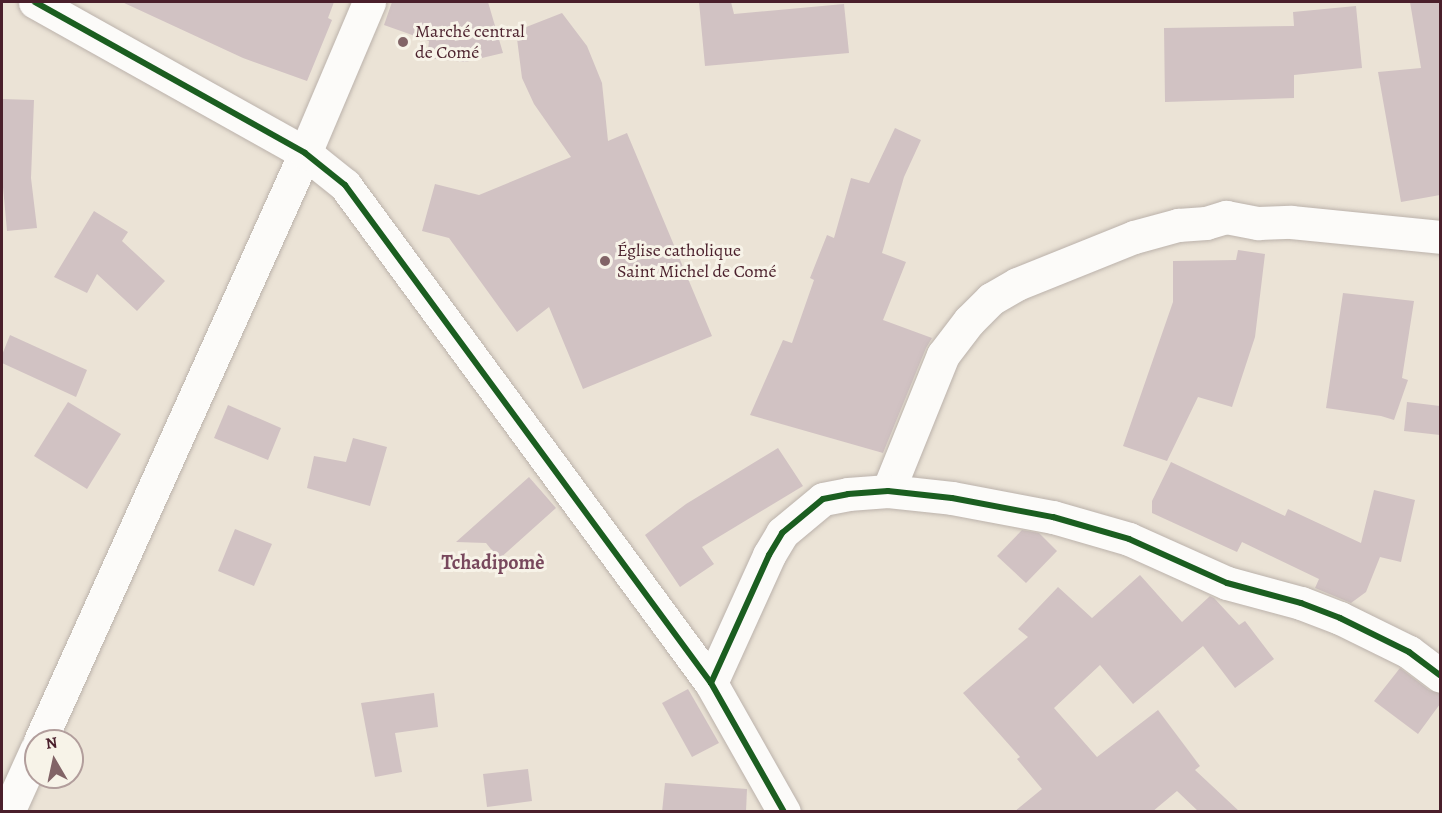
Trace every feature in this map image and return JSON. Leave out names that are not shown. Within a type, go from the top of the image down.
[{"type":"street","points":[[35,2],[305,153],[352,194],[711,683],[784,812]]},
{"type":"street","points":[[45,729],[305,153],[369,2]]},
{"type":"street","points":[[888,491],[943,355],[969,321],[991,299],[1017,284],[1122,241],[1178,225],[1206,223],[1226,218],[1258,223],[1291,222],[1440,237]]},
{"type":"street","points":[[711,683],[769,555],[783,532],[823,499],[848,494],[888,491],[952,498],[1053,517],[1129,540],[1227,583],[1301,603],[1340,618],[1409,652],[1440,675]]},
{"type":"street","points":[[8,812],[24,777]]},
{"type":"building","points":[[122,2],[334,2],[328,18],[332,20],[307,81],[243,58]]},
{"type":"building","points":[[392,2],[488,2],[503,53],[465,62],[427,58],[429,41],[384,25]]},
{"type":"building","points":[[699,2],[731,2],[734,14],[844,4],[849,53],[705,66]]},
{"type":"building","points":[[1410,2],[1440,2],[1440,195],[1401,202],[1378,72],[1421,68]]},
{"type":"building","points":[[1356,6],[1362,68],[1294,75],[1294,98],[1165,102],[1164,28],[1294,26],[1293,12]]},
{"type":"building","name":"Église catholique Saint Michel de Comé","points":[[562,13],[587,46],[602,83],[608,141],[627,133],[712,336],[583,389],[549,307],[517,332],[449,238],[422,231],[435,184],[479,195],[571,157],[534,104],[522,78],[516,31]]},
{"type":"building","points":[[2,99],[34,100],[31,178],[37,228],[7,231],[2,176]]},
{"type":"building","points":[[895,128],[921,140],[904,177],[882,253],[906,262],[883,320],[932,338],[883,453],[750,415],[783,340],[792,343],[814,280],[810,278],[827,235],[834,238],[851,178],[869,183]]},
{"type":"building","points":[[94,211],[128,232],[122,241],[165,281],[137,311],[97,274],[87,293],[54,277]]},
{"type":"building","points":[[1238,250],[1265,254],[1255,337],[1232,407],[1198,397],[1167,461],[1123,446],[1173,302],[1173,261],[1236,260]]},
{"type":"building","points":[[1343,293],[1414,301],[1402,378],[1408,380],[1394,420],[1326,408]]},
{"type":"building","points":[[10,335],[87,370],[76,397],[2,363],[2,355]]},
{"type":"building","points":[[68,402],[121,434],[87,489],[34,456]]},
{"type":"building","points":[[1407,402],[1440,406],[1440,435],[1404,431]]},
{"type":"building","points":[[228,405],[281,428],[268,460],[214,438]]},
{"type":"building","points":[[353,438],[387,447],[370,506],[307,488],[314,456],[346,462]]},
{"type":"building","points":[[778,448],[803,486],[702,547],[714,564],[680,587],[645,535],[686,504]]},
{"type":"building","points":[[1171,462],[1285,516],[1288,509],[1361,543],[1374,490],[1415,500],[1401,562],[1380,557],[1366,592],[1351,603],[1315,588],[1319,579],[1242,542],[1237,552],[1152,513],[1152,501]]},
{"type":"building","points":[[529,477],[556,508],[499,559],[486,543],[456,542]]},
{"type":"building","points":[[235,529],[272,544],[254,586],[218,571]]},
{"type":"building","points":[[1022,530],[1039,533],[1057,551],[1026,583],[997,556]]},
{"type":"building","points":[[1140,575],[1182,622],[1210,596],[1214,598],[1239,625],[1245,621],[1274,659],[1235,688],[1203,646],[1133,704],[1100,665],[1054,708],[1097,757],[1158,710],[1200,766],[1195,770],[1240,812],[1199,812],[1177,791],[1152,812],[1014,812],[1042,789],[1017,759],[1020,757],[963,693],[1028,637],[1018,629],[1058,587],[1092,618]]},
{"type":"building","points":[[1400,668],[1429,690],[1440,693],[1440,704],[1418,734],[1374,701]]},
{"type":"building","points":[[688,689],[719,743],[692,757],[662,703]]},
{"type":"building","points":[[434,693],[438,727],[395,733],[402,772],[375,777],[361,703]]},
{"type":"building","points":[[528,769],[532,801],[487,807],[483,774]]},
{"type":"building","points":[[665,783],[747,789],[746,812],[662,812]]},
{"type":"cycle path","points":[[35,2],[305,153],[345,185],[711,683],[784,812]]},
{"type":"cycle path","points":[[711,683],[769,555],[782,533],[823,499],[848,494],[888,491],[952,498],[1053,517],[1129,539],[1227,583],[1301,603],[1340,618],[1409,652],[1440,675]]},
{"type":"place","name":"Marché central de Comé","points":[[403,42]]},
{"type":"place","name":"Église catholique Saint Michel de Comé","points":[[605,261]]},
{"type":"district","name":"Tchadipomè","points":[[493,562]]}]
